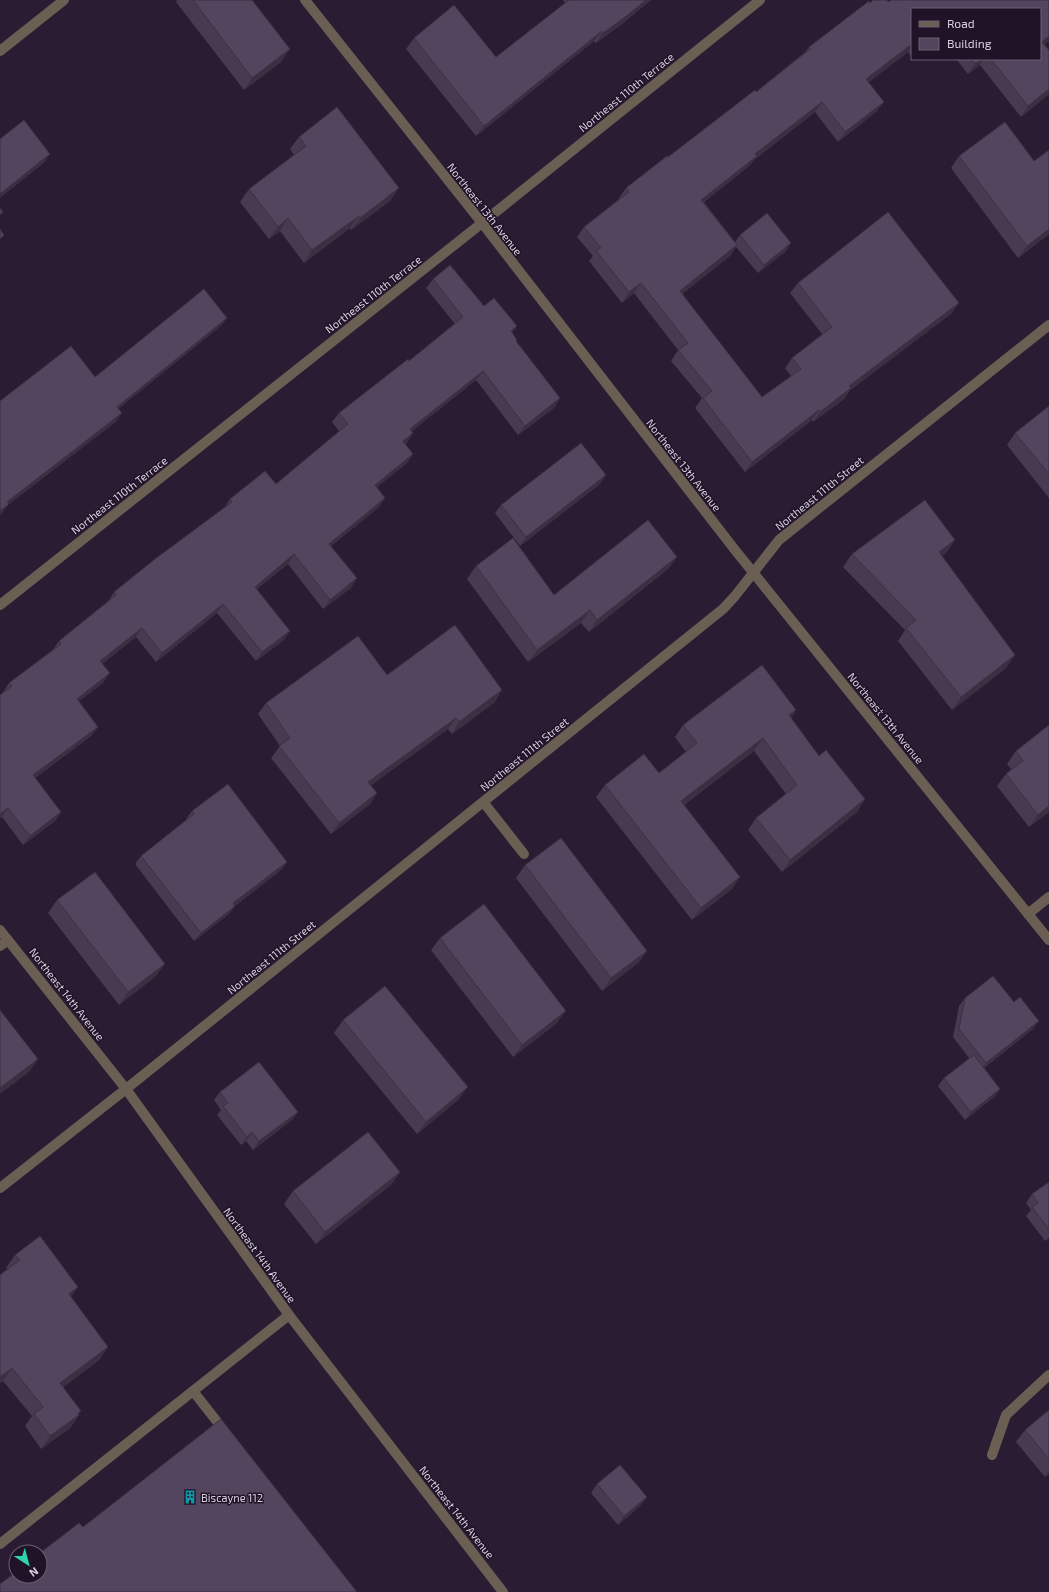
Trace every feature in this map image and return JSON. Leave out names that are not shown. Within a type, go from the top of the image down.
[{"type":"street","points":[[0,51],[64,0]]},
{"type":"street","name":"Northeast 13th Avenue","points":[[305,0],[482,223],[754,573],[1049,940]]},
{"type":"street","name":"Northeast 110th Terrace","points":[[0,605],[482,223],[760,0]]},
{"type":"street","name":"Northeast 111th Street","points":[[0,1188],[484,803],[724,609],[779,540],[1049,325]]},
{"type":"street","points":[[484,803],[524,854]]},
{"type":"street","points":[[1028,914],[1049,897]]},
{"type":"street","name":"Northeast 14th Avenue","points":[[0,930],[4,943],[126,1089],[289,1315],[503,1592]]},
{"type":"street","points":[[0,1544],[289,1315]]},
{"type":"street","points":[[992,1455],[1006,1415],[1049,1375]]},
{"type":"street","points":[[193,1391],[232,1440]]},
{"type":"building","points":[[193,0],[252,0],[290,49],[252,78]]},
{"type":"building","points":[[569,0],[646,0],[603,33],[602,31],[484,126],[414,38],[454,5],[496,57]]},
{"type":"building","points":[[873,0],[887,0],[888,2],[891,0],[1049,0],[1049,36],[1042,42],[1049,50],[1049,89],[1028,106],[992,60],[1041,60],[1041,8],[911,8],[911,45],[866,79],[884,102],[845,132],[822,102],[755,154],[757,156],[701,200],[737,245],[680,291],[762,397],[801,369],[792,358],[832,327],[798,283],[888,212],[959,303],[849,386],[851,388],[820,412],[819,410],[752,462],[703,398],[712,391],[678,350],[688,343],[641,283],[629,292],[596,251],[601,248],[584,227],[629,192],[626,188],[755,90],[756,92],[810,49],[809,47],[869,1],[870,3]]},
{"type":"building","points":[[972,60],[981,60],[975,64]]},
{"type":"building","points":[[337,107],[399,188],[360,218],[359,216],[312,250],[288,218],[278,227],[249,189],[306,146],[299,137]]},
{"type":"building","points":[[24,120],[50,154],[0,194],[0,139]]},
{"type":"building","points":[[1005,122],[1034,161],[1049,150],[1049,229],[1027,246],[959,156]]},
{"type":"building","points":[[0,208],[3,212],[0,215]]},
{"type":"building","points":[[767,213],[791,243],[764,265],[740,235]]},
{"type":"building","points":[[0,229],[4,235],[0,239]]},
{"type":"building","points":[[450,265],[484,306],[494,298],[517,326],[511,331],[517,340],[516,341],[560,398],[525,426],[483,371],[410,429],[413,433],[403,441],[413,454],[375,485],[385,498],[329,544],[357,578],[330,600],[294,554],[255,587],[290,631],[262,652],[223,604],[162,653],[142,628],[100,661],[110,673],[77,699],[98,727],[33,775],[61,812],[30,836],[8,808],[0,814],[0,695],[12,686],[9,683],[61,644],[59,641],[116,595],[114,592],[155,559],[232,502],[230,499],[265,471],[276,484],[348,424],[339,413],[408,359],[409,361],[463,317],[433,279]]},
{"type":"building","points":[[204,289],[227,318],[117,407],[122,413],[7,502],[9,504],[0,511],[0,401],[71,346],[95,377]]},
{"type":"building","points":[[1049,406],[1049,474],[1015,433]]},
{"type":"building","points":[[581,443],[606,475],[526,537],[501,505]]},
{"type":"building","points":[[925,500],[955,540],[939,552],[1015,655],[961,697],[906,628],[916,620],[852,554]]},
{"type":"building","points":[[648,520],[677,557],[597,620],[590,610],[537,650],[476,566],[513,538],[554,595]]},
{"type":"building","points":[[455,625],[502,690],[459,722],[456,718],[368,782],[377,793],[339,823],[279,746],[290,738],[266,703],[358,636],[387,675]]},
{"type":"building","points":[[762,665],[796,710],[789,715],[819,756],[826,750],[865,799],[790,860],[756,818],[797,785],[763,738],[681,801],[740,877],[701,908],[605,785],[644,754],[659,773],[697,743],[683,725]]},
{"type":"building","points":[[1049,725],[1049,806],[1038,815],[1006,774],[1023,761],[1016,751]]},
{"type":"building","points":[[228,784],[287,862],[233,903],[235,906],[201,933],[141,856],[194,814],[192,811]]},
{"type":"building","points":[[561,838],[647,951],[611,978],[525,865]]},
{"type":"building","points":[[95,872],[165,964],[128,992],[57,900]]},
{"type":"building","points":[[484,904],[566,1011],[522,1045],[440,938]]},
{"type":"building","points":[[993,976],[1014,1002],[1020,997],[1039,1021],[986,1063],[959,1029],[965,998]]},
{"type":"building","points":[[385,986],[468,1087],[426,1122],[343,1020]]},
{"type":"building","points":[[0,1010],[38,1059],[0,1088]]},
{"type":"building","points":[[974,1055],[1000,1089],[971,1112],[944,1078]]},
{"type":"building","points":[[259,1062],[298,1112],[259,1141],[252,1132],[247,1137],[223,1106],[228,1103],[220,1092]]},
{"type":"building","points":[[368,1132],[400,1172],[325,1232],[293,1191]]},
{"type":"building","points":[[1049,1182],[1049,1229],[1032,1207],[1038,1203],[1032,1194]]},
{"type":"building","points":[[40,1236],[78,1287],[69,1294],[108,1347],[60,1383],[81,1411],[78,1413],[79,1415],[50,1436],[34,1414],[43,1407],[12,1368],[0,1377],[0,1275],[20,1260],[15,1255]]},
{"type":"building","points":[[1049,1410],[1049,1459],[1025,1430]]},
{"type":"building","name":"Biscayne 112","points":[[221,1419],[357,1592],[0,1592],[0,1584],[8,1578],[8,1584],[48,1584],[48,1547],[79,1523],[83,1527]]},
{"type":"building","points":[[620,1465],[647,1497],[624,1516],[597,1484]]},
{"type":"place","name":"Biscayne 112","points":[[190,1497]]}]
